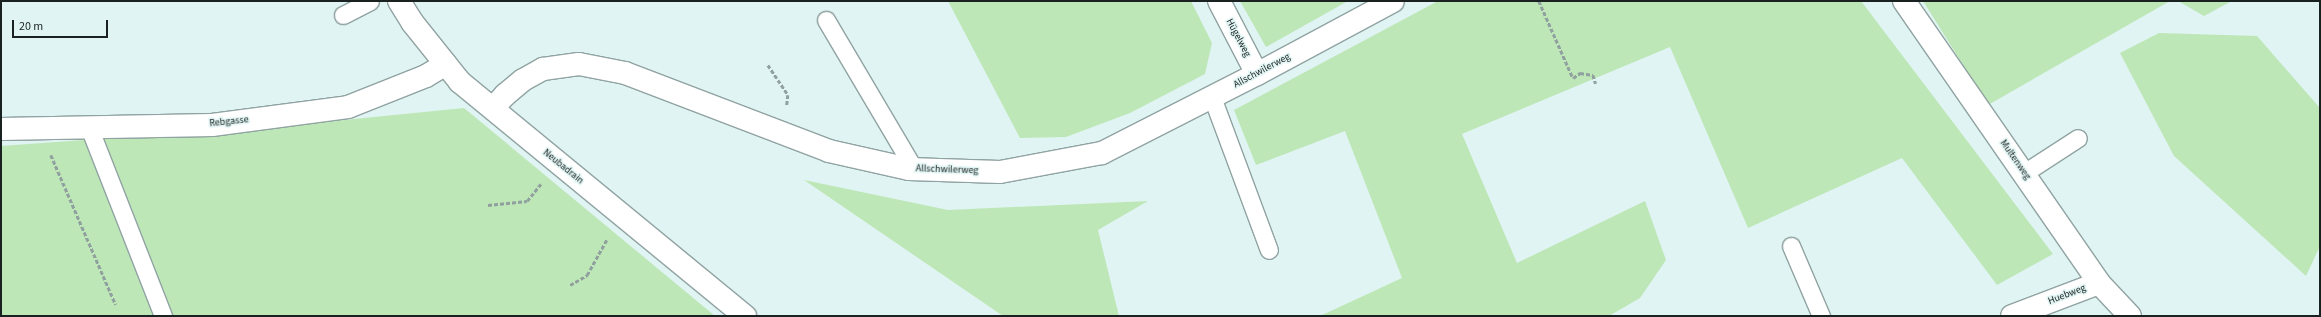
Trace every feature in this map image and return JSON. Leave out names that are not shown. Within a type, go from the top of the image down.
[{"type":"street","name":"Neubadrain","points":[[399,1],[412,22],[460,82],[745,316]]},
{"type":"street","name":"Hügelweg","points":[[1219,1],[1257,74]]},
{"type":"street","name":"Allschwilerweg","points":[[493,108],[505,95],[523,80],[543,69],[579,64],[626,73],[829,151],[914,169],[1000,172],[1102,153],[1257,74],[1393,1]]},
{"type":"street","name":"Multenweg","points":[[1904,1],[2099,283],[2130,316]]},
{"type":"street","name":"Rebgasse","points":[[1,129],[212,125],[348,107],[426,76],[446,64]]},
{"type":"street","name":"Huebweg","points":[[2012,316],[2099,283]]},
{"type":"lane","points":[[343,15],[370,1]]},
{"type":"lane","points":[[826,20],[914,169]]},
{"type":"lane","points":[[1212,97],[1269,250]]},
{"type":"lane","points":[[90,127],[163,316]]},
{"type":"lane","points":[[2024,173],[2078,138]]},
{"type":"lane","points":[[1791,246],[1821,316]]},
{"type":"path","points":[[1539,1],[1573,78],[1580,73],[1593,76],[1596,84]]},
{"type":"path","points":[[768,65],[788,96],[784,134]]},
{"type":"path","points":[[40,129],[116,305]]},
{"type":"path","points":[[488,205],[527,201],[558,164]]},
{"type":"path","points":[[570,285],[587,275],[621,214]]},
{"type":"green space","points":[[948,1],[1191,1],[1212,43],[1205,74],[1130,113],[1066,137],[1020,138]]},
{"type":"green space","points":[[1240,1],[1348,1],[1266,47]]},
{"type":"green space","points":[[1438,1],[1861,1],[2053,254],[1997,285],[1902,158],[1748,228],[1670,47],[1462,134],[1517,263],[1645,201],[1666,260],[1640,298],[1609,316],[1320,316],[1402,278],[1345,131],[1256,165],[1234,110]]},
{"type":"green space","points":[[1923,1],[2170,1],[1988,105]]},
{"type":"green space","points":[[2178,1],[2232,1],[2204,16]]},
{"type":"green space","points":[[2159,33],[2257,36],[2320,108],[2320,246],[2306,276],[2174,156],[2120,53]]},
{"type":"green space","points":[[464,108],[715,316],[1,316],[1,146],[304,124]]},
{"type":"green space","points":[[804,180],[948,210],[1148,201],[1098,230],[1119,316],[1003,316]]}]
